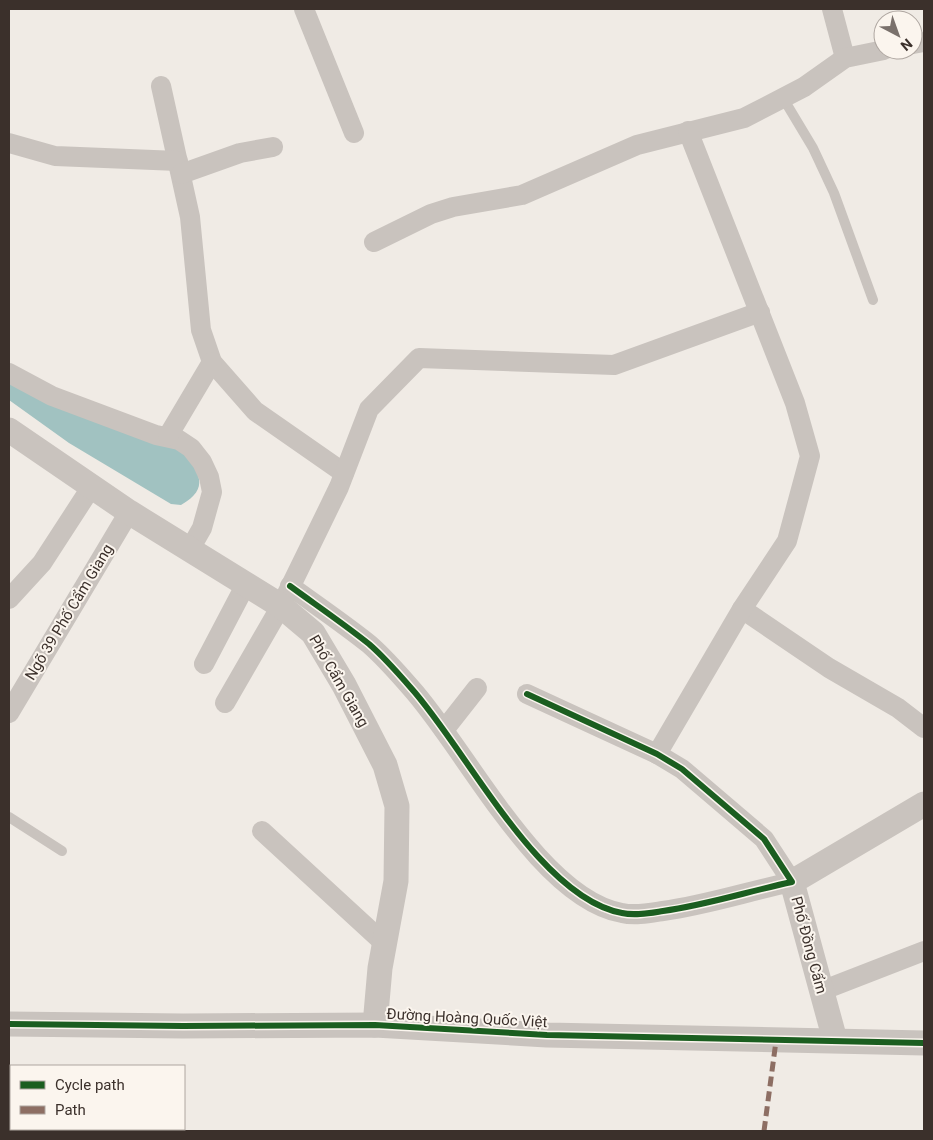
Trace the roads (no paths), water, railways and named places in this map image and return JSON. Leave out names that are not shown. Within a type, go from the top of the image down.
[{"type":"street","points":[[304,9],[354,133]]},
{"type":"street","points":[[832,9],[846,58]]},
{"type":"street","points":[[374,242],[431,214],[453,207],[522,196],[637,145],[744,118],[804,87],[846,58],[873,52]]},
{"type":"street","points":[[161,86],[190,217],[201,330],[212,362],[255,411],[344,473]]},
{"type":"street","points":[[657,754],[742,609],[787,541],[810,456],[795,403],[688,131]]},
{"type":"street","points":[[9,143],[55,156],[180,167],[273,147]]},
{"type":"street","points":[[225,703],[285,596],[344,473],[369,409],[419,358],[614,365],[760,312]]},
{"type":"street","points":[[168,436],[212,362]]},
{"type":"street","points":[[9,373],[52,396],[156,435],[168,436],[191,448],[202,462],[209,477],[212,492],[202,528],[190,549]]},
{"type":"street","name":"Phố Cẩm Giang","points":[[9,430],[129,512],[246,584],[285,596],[313,633],[344,685],[385,765],[397,806],[396,881],[384,944],[375,1025]]},
{"type":"street","points":[[9,599],[42,563],[92,486]]},
{"type":"street","name":"Ngõ 39 Phố Cẩm Giang","points":[[9,713],[129,512]]},
{"type":"street","points":[[204,664],[246,584]]},
{"type":"street","points":[[285,596],[370,645],[412,689],[444,730],[521,838],[565,884],[602,908],[623,914],[644,914],[742,896],[792,882],[764,839],[682,769],[657,754],[526,694]]},
{"type":"street","points":[[742,609],[829,668],[898,708],[924,728]]},
{"type":"street","points":[[444,730],[477,688]]},
{"type":"street","name":"Phố Đồng Cẩm","points":[[835,1040],[792,882],[924,804]]},
{"type":"street","points":[[262,831],[384,944]]},
{"type":"street","points":[[821,991],[924,951]]},
{"type":"street","name":"Đường Hoàng Quốc Việt","points":[[9,1024],[183,1026],[375,1025],[547,1035],[835,1040],[924,1044]]},
{"type":"lane","points":[[783,98],[813,148],[834,193],[873,300]]},
{"type":"lane","points":[[9,817],[62,851]]},
{"type":"water","points":[[9,379],[185,449],[194,465],[199,480],[196,492],[181,505],[171,504],[69,443],[9,400]]}]
